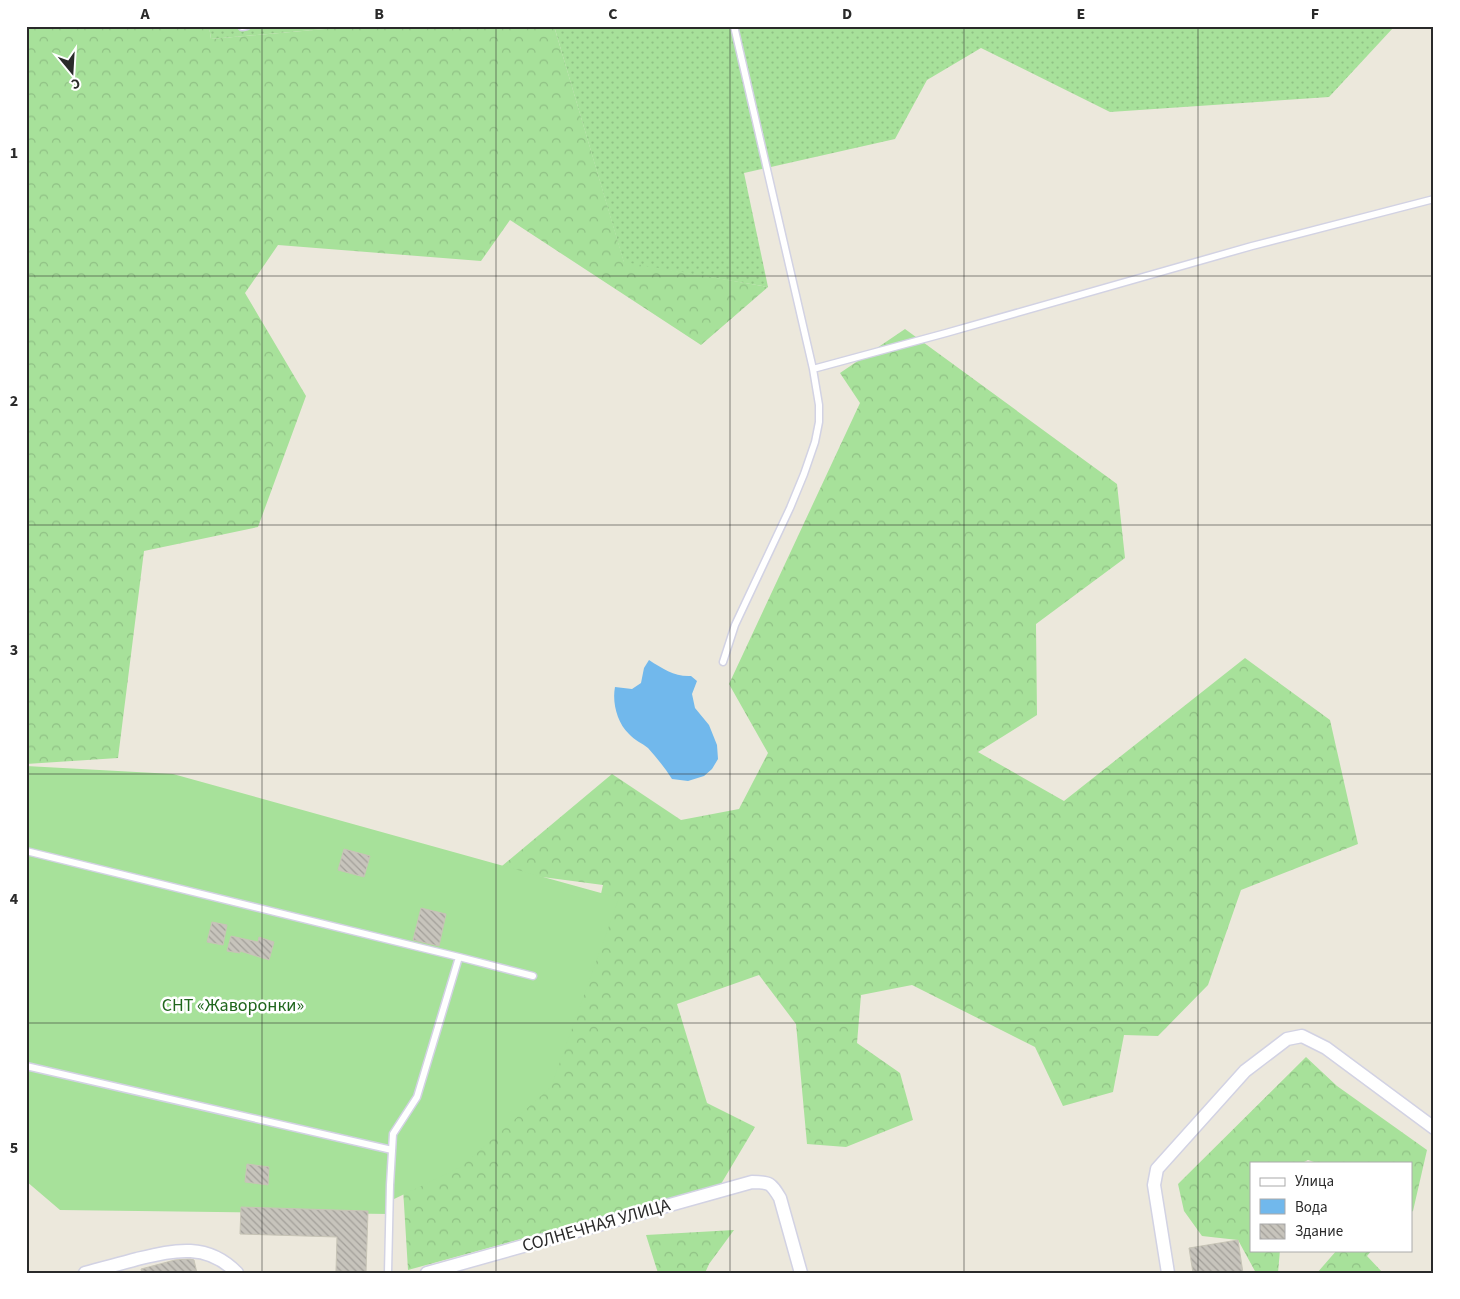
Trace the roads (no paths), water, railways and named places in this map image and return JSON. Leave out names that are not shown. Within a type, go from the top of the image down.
[{"type":"street","points":[[1168,1273],[1154,1185],[1157,1169],[1245,1071],[1287,1039],[1302,1036],[1326,1048],[1434,1128]]},
{"type":"street","name":"СОЛНЕЧНАЯ УЛИЦА","points":[[427,1273],[752,1182],[766,1182],[774,1188],[780,1198],[801,1273]]},
{"type":"street","points":[[85,1273],[170,1251],[191,1250],[215,1256],[237,1273]]},
{"type":"lane","points":[[723,662],[737,619],[790,508],[804,474],[815,442],[819,422],[819,405],[813,369],[734,26]]},
{"type":"lane","points":[[813,369],[995,320],[1252,246],[1434,199]]},
{"type":"lane","points":[[26,851],[532,976]]},
{"type":"lane","points":[[388,1273],[393,1134],[417,1097],[459,958]]},
{"type":"lane","points":[[26,1066],[392,1150]]},
{"type":"water","points":[[649,660],[669,672],[691,676],[697,681],[692,694],[695,708],[709,725],[717,745],[718,759],[712,769],[704,776],[688,781],[672,779],[648,748],[633,738],[621,724],[615,706],[615,687],[632,689],[641,683],[644,668]]},
{"type":"park label","name":"СНТ «Жаворонки»","points":[[233,1005]]}]
